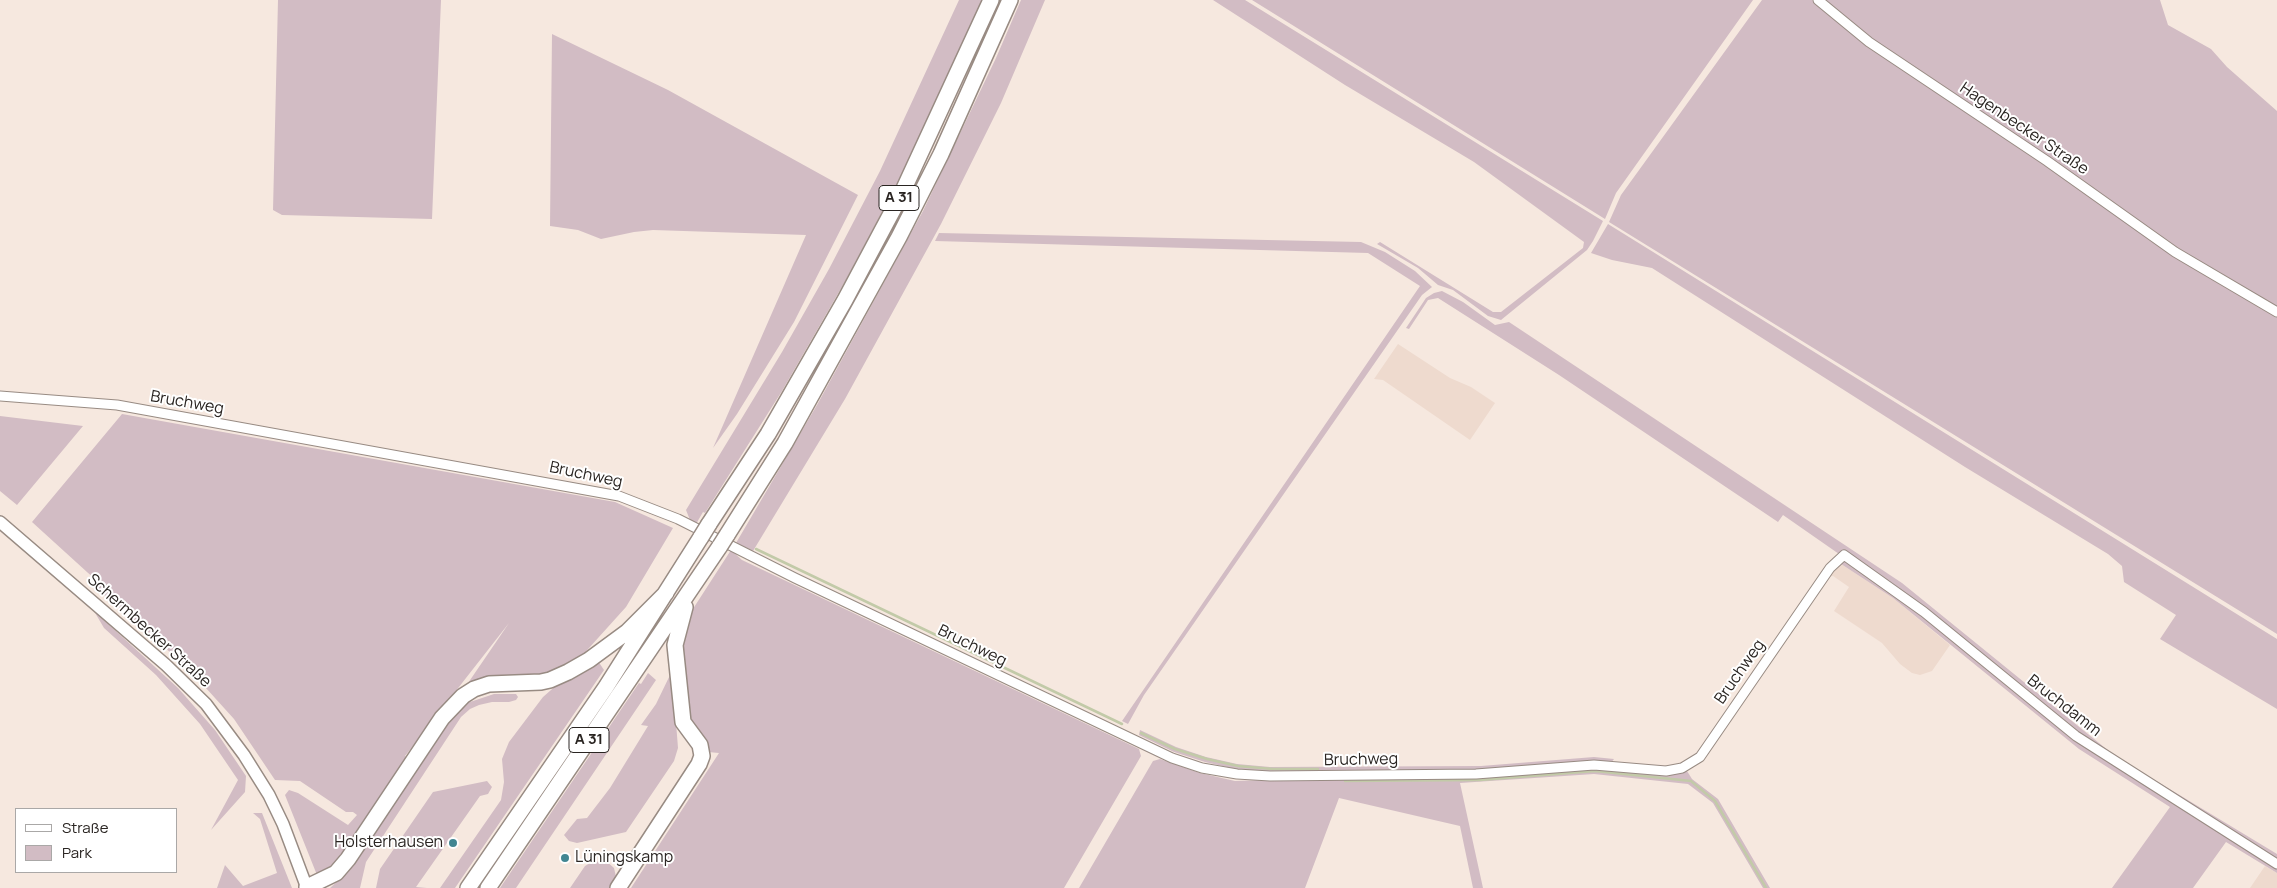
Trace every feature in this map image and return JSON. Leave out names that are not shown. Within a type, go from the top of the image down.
[{"type":"highway","name":"A 31","points":[[468,888],[606,687],[768,434],[845,300],[902,193],[991,0]]},
{"type":"highway","name":"A 31","points":[[488,888],[724,541],[785,443],[899,237],[945,146],[1010,0]]},
{"type":"highway","points":[[618,888],[702,756],[700,745],[682,722],[676,652],[677,638],[690,591]]},
{"type":"highway","points":[[307,888],[336,873],[348,859],[442,718],[462,696],[474,689],[489,684],[540,682],[568,672],[589,660],[627,632],[666,593]]},
{"type":"main road","name":"Schermbecker Straße","points":[[0,522],[166,665],[212,711],[244,755],[268,795],[283,824],[307,888]]},
{"type":"street","name":"Hagenbecker Straße","points":[[1818,0],[1869,42],[2047,160],[2175,252],[2277,312]]},
{"type":"street","name":"Bruchweg","points":[[0,396],[117,405],[619,496],[678,519],[795,578],[1172,758],[1202,768],[1237,774],[1270,776],[1476,774],[1594,765],[1666,771],[1682,768],[1700,757],[1830,568],[1844,555]]},
{"type":"street","name":"Bruchdamm","points":[[1844,555],[1924,612],[2076,736],[2277,864]]},
{"type":"shaded area","points":[[1398,344],[1450,378],[1471,387],[1495,403],[1470,440],[1383,380],[1374,379]]},
{"type":"shaded area","points":[[1838,562],[1893,598],[1950,645],[1932,671],[1920,675],[1912,673],[1900,664],[1882,643],[1834,611],[1849,587],[1833,576],[1827,577]]},
{"type":"shaded area","points":[[2265,866],[2277,873],[2277,888],[2250,888]]},
{"type":"green space","points":[[278,0],[441,0],[432,219],[282,215],[273,210]]},
{"type":"green space","points":[[959,0],[982,0],[951,71],[899,180],[847,278],[782,391],[705,513],[703,512],[696,524],[692,525],[686,510],[782,352],[829,269],[880,171]]},
{"type":"green space","points":[[1021,0],[1045,0],[1001,103],[941,224],[845,399],[753,551],[736,543],[817,405],[923,211],[996,58]]},
{"type":"green space","points":[[1213,0],[1245,0],[1603,221],[1593,241],[1587,250],[1501,320],[1488,316],[1453,290],[1438,285],[1418,268],[1377,244],[1380,242],[1493,312],[1501,312],[1583,248],[1584,242],[1474,162],[1345,85]]},
{"type":"green space","points":[[1252,0],[1753,0],[1616,193],[1605,219]]},
{"type":"green space","points":[[1762,0],[1812,0],[1867,45],[1943,97],[2277,316],[2277,634],[1609,222],[1621,195]]},
{"type":"green space","points":[[1823,0],[2160,0],[2168,25],[2211,49],[2227,67],[2277,111],[2277,309],[2205,268],[1872,41]]},
{"type":"green space","points":[[552,34],[668,90],[858,195],[794,322],[737,414],[713,448],[806,235],[653,230],[601,239],[578,230],[550,226]]},
{"type":"green space","points":[[1608,224],[2277,639],[2277,709],[2160,639],[2176,615],[2124,582],[2122,566],[2108,554],[1965,467],[1652,268],[1612,260],[1591,253]]},
{"type":"green space","points":[[939,233],[1361,242],[1385,252],[1415,271],[1432,287],[1422,295],[1144,695],[1128,724],[1122,721],[1420,286],[1368,253],[935,241]]},
{"type":"green space","points":[[1442,291],[1463,302],[1495,325],[1509,322],[1902,583],[2115,756],[2277,854],[2277,861],[2092,744],[1896,586],[1851,555],[1839,554],[1783,515],[1778,522],[1559,375],[1438,298],[1428,300],[1409,329],[1406,328],[1426,298]]},
{"type":"green space","points":[[122,414],[615,502],[673,528],[626,607],[580,658],[545,674],[466,686],[509,623],[405,756],[410,760],[331,869],[317,875],[285,795],[289,790],[298,793],[348,825],[357,815],[353,812],[346,812],[300,781],[275,780],[234,719],[196,677],[154,637],[96,588],[98,582],[32,522]]},
{"type":"green space","points":[[0,416],[83,426],[17,505],[0,491]]},
{"type":"green space","points":[[731,550],[742,560],[1139,749],[1141,756],[1064,888],[631,888],[719,753],[708,752],[688,725],[682,644],[689,615]]},
{"type":"green space","points":[[1844,560],[1893,592],[2086,748],[2277,867],[2277,873],[2226,842],[2193,888],[2112,888],[2170,807],[2079,749],[1893,598],[1838,562]]},
{"type":"green space","points":[[94,611],[178,688],[215,730],[246,776],[245,792],[211,830],[238,780],[200,724],[156,675],[104,628]]},
{"type":"green space","points":[[598,661],[604,670],[455,888],[440,888],[501,800],[504,782],[502,759],[509,742],[543,697],[559,683]]},
{"type":"green space","points":[[672,671],[678,748],[674,761],[626,832],[577,843],[569,841],[564,835],[577,819],[587,818],[610,788],[648,726],[641,725],[656,704]]},
{"type":"green space","points":[[648,673],[656,680],[516,888],[500,888],[639,683],[641,684]]},
{"type":"green space","points":[[494,694],[516,694],[518,697],[516,700],[509,702],[492,702],[479,705],[470,709],[461,717],[366,862],[360,888],[330,888],[349,871],[455,714],[467,703]]},
{"type":"green space","points":[[1140,730],[1176,747],[1206,757],[1237,764],[1270,767],[1481,766],[1594,757],[1614,759],[1611,763],[1479,770],[1271,773],[1236,769],[1174,752],[1139,735]]},
{"type":"green space","points":[[1160,759],[1200,773],[1235,781],[1593,769],[1668,774],[1687,771],[1692,779],[1718,799],[1770,888],[1763,888],[1713,803],[1688,784],[1594,774],[1460,783],[1483,888],[1473,888],[1460,826],[1339,798],[1305,888],[1079,888],[1153,761]]},
{"type":"green space","points":[[487,781],[492,787],[488,794],[480,796],[416,887],[427,888],[376,888],[380,869],[433,792]]},
{"type":"green space","points":[[253,813],[262,813],[292,888],[217,888],[225,865],[243,886],[277,873],[260,819]]},
{"type":"green space","points":[[605,860],[614,868],[617,881],[612,888],[570,888],[585,866]]},
{"type":"waterway","points":[[756,549],[1122,724]]},
{"type":"waterway","points":[[1141,733],[1175,749],[1238,766],[1273,769],[1318,769]]},
{"type":"waterway","points":[[1345,781],[1480,780],[1595,771],[1691,781],[1715,801],[1766,888]]},
{"type":"place","name":"Holsterhausen","points":[[453,843]]},
{"type":"place","name":"Lüningskamp","points":[[565,858]]}]
